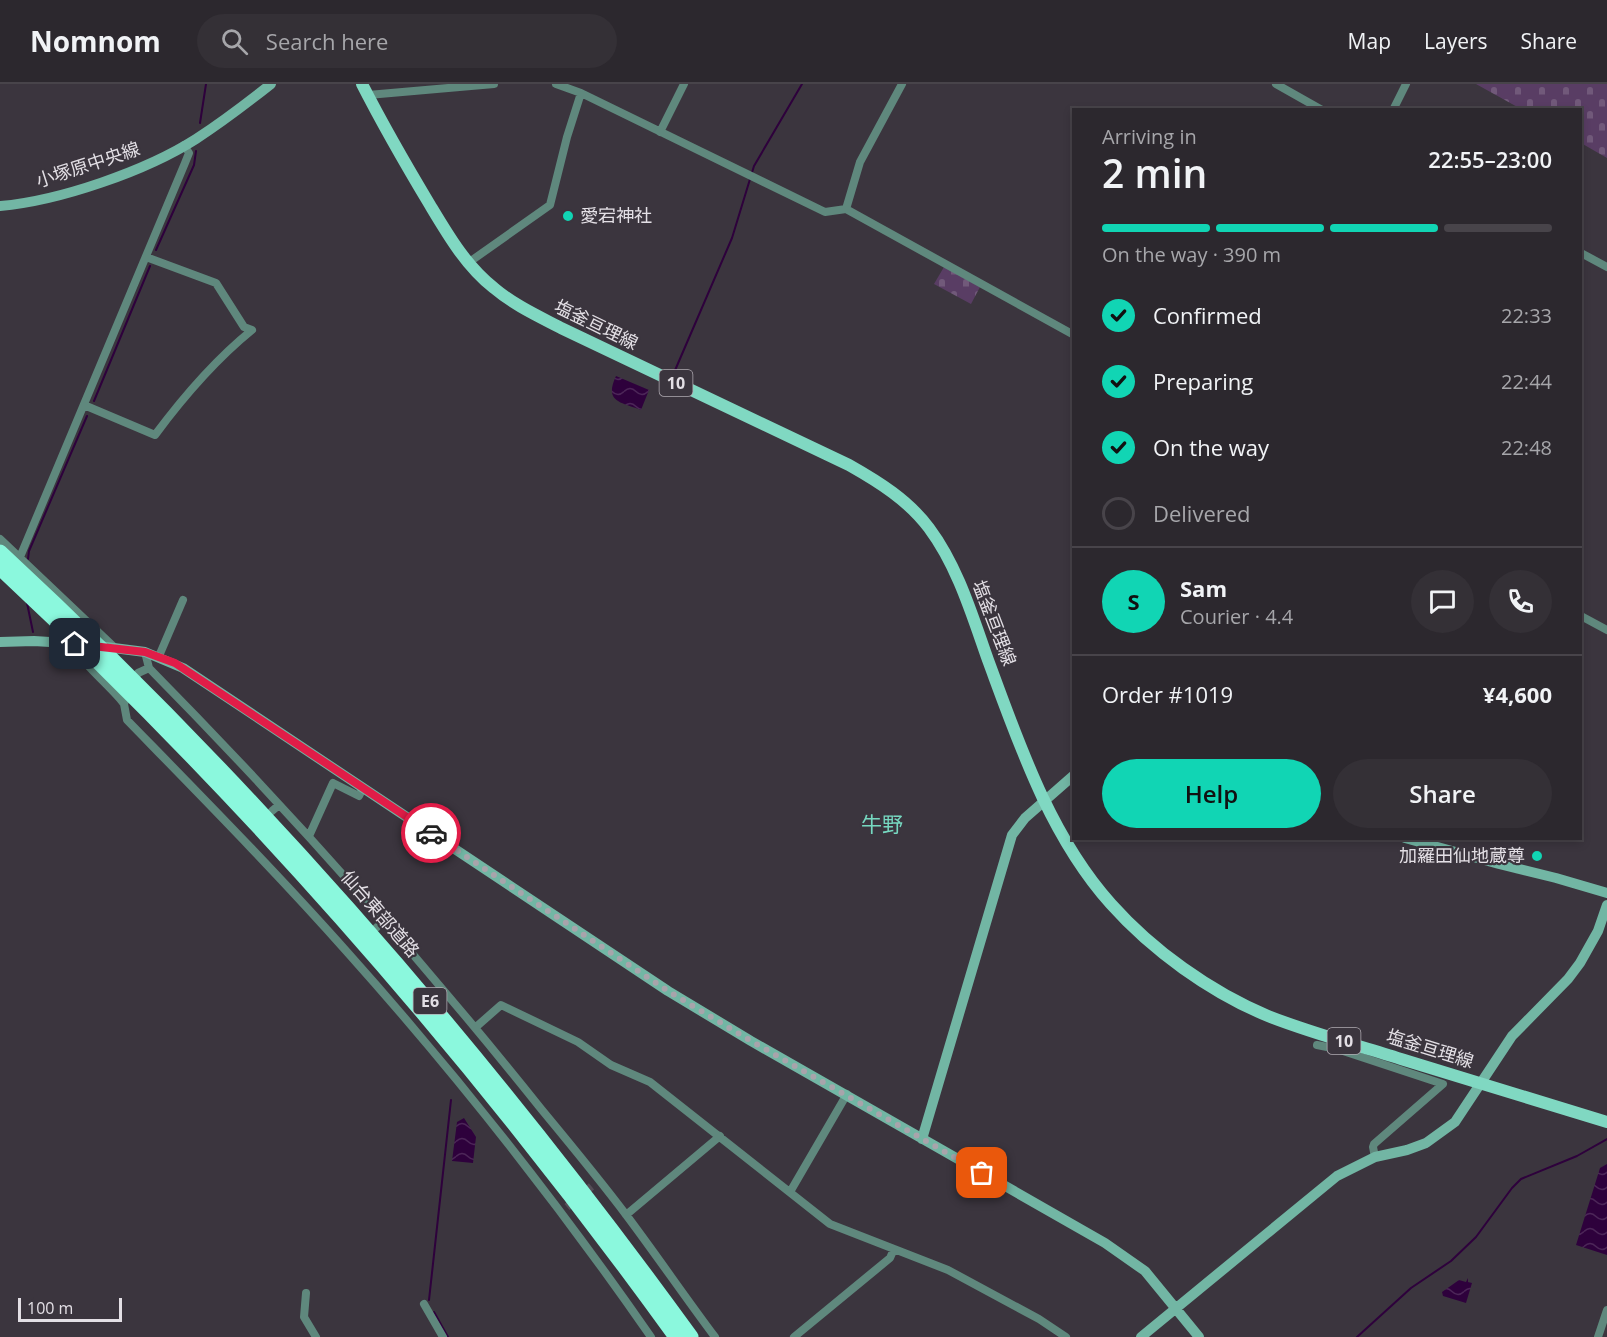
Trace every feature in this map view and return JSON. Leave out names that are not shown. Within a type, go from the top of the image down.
[{"type":"highway","name":"仙台東部道路","points":[[0,552],[251,819],[338,914],[437,1028],[578,1204],[676,1337]]},
{"type":"highway","name":"仙台東部道路","points":[[0,568],[133,696],[259,810],[419,988],[701,1333]]},
{"type":"main road","name":"塩釜亘理線","points":[[365,89],[403,160],[452,241],[468,263],[493,287],[516,304],[544,319],[849,465],[891,491],[910,507],[928,527],[955,572],[1044,800],[1072,852],[1111,904],[1181,967],[1213,988],[1266,1015],[1607,1122]]},
{"type":"street","name":"小塚原中央線","points":[[0,206],[82,188],[131,172],[184,146],[271,84]]},
{"type":"street","points":[[365,89],[494,84]]},
{"type":"street","points":[[556,84],[581,93],[825,212],[846,209],[1072,334]]},
{"type":"street","points":[[660,132],[684,84]]},
{"type":"street","points":[[846,209],[860,162],[902,84]]},
{"type":"street","points":[[1276,84],[1318,108]]},
{"type":"street","points":[[1394,108],[1406,84]]},
{"type":"street","points":[[468,263],[550,205],[581,93]]},
{"type":"street","points":[[20,557],[189,153],[184,146]]},
{"type":"street","points":[[1582,254],[1607,267]]},
{"type":"street","points":[[84,405],[155,435],[191,389],[252,330],[244,327],[216,283],[146,257]]},
{"type":"street","points":[[0,539],[117,649]]},
{"type":"street","points":[[159,656],[183,600]]},
{"type":"street","points":[[1582,617],[1607,630]]},
{"type":"street","points":[[0,642],[34,640],[145,652],[175,663],[668,991],[751,1041],[1105,1243],[1145,1271],[1199,1337]]},
{"type":"street","points":[[75,644],[82,659],[117,693],[133,696]]},
{"type":"street","points":[[145,652],[148,668],[226,746],[309,836],[476,1027],[595,1183],[626,1215],[701,1333],[715,1337]]},
{"type":"street","points":[[133,696],[126,696],[138,673],[148,668]]},
{"type":"street","points":[[133,696],[127,720],[244,835],[349,953],[564,1210],[651,1337]]},
{"type":"street","points":[[922,1139],[1008,847],[1018,825],[1072,777]]},
{"type":"street","points":[[309,836],[333,783],[359,796],[363,788]]},
{"type":"street","points":[[272,811],[279,805]]},
{"type":"street","points":[[1412,840],[1607,893]]},
{"type":"street","points":[[1141,1337],[1331,1181],[1375,1157],[1426,1143],[1442,1134],[1455,1122],[1512,1036],[1568,979],[1580,963],[1598,931],[1607,905]]},
{"type":"street","points":[[376,928],[384,920]]},
{"type":"street","points":[[349,953],[356,947]]},
{"type":"street","points":[[476,1027],[501,1005],[578,1042],[610,1065],[650,1082],[830,1224],[948,1270],[1039,1319],[1066,1337]]},
{"type":"street","points":[[1317,1045],[1337,1049],[1443,1084],[1374,1143],[1375,1157]]},
{"type":"street","points":[[790,1192],[847,1094]]},
{"type":"street","points":[[626,1215],[720,1136]]},
{"type":"street","points":[[794,1337],[890,1258],[894,1249]]},
{"type":"street","points":[[306,1293],[304,1317],[316,1337]]},
{"type":"street","points":[[424,1304],[443,1337]]},
{"type":"street","points":[[1600,1337],[1607,1310]]},
{"type":"green space","points":[[1476,84],[1607,84],[1607,158],[1582,144],[1582,108],[1519,108]]},
{"type":"green space","points":[[944,267],[980,287],[971,304],[934,284]]},
{"type":"water","points":[[616,376],[649,390],[641,410],[621,403],[613,396]]},
{"type":"water","points":[[464,1118],[476,1137],[473,1163],[452,1161],[457,1122]]},
{"type":"water","points":[[1607,1164],[1607,1255],[1576,1245],[1600,1168]]},
{"type":"water","points":[[1468,1278],[1468,1282],[1472,1283],[1466,1303],[1443,1296],[1442,1292],[1459,1280],[1466,1282]]},
{"type":"waterway","points":[[200,123],[206,84]]},
{"type":"waterway","points":[[673,375],[732,238],[754,166],[802,84]]},
{"type":"waterway","points":[[156,250],[194,165],[196,151]]},
{"type":"waterway","points":[[94,401],[150,266]]},
{"type":"waterway","points":[[28,559],[29,551],[87,416]]},
{"type":"waterway","points":[[27,603],[33,632]]},
{"type":"waterway","points":[[429,1300],[451,1100]]},
{"type":"waterway","points":[[1357,1337],[1411,1288],[1451,1261],[1476,1237],[1521,1179],[1577,1156],[1607,1139]]},
{"type":"waterway","points":[[434,1312],[448,1337]]},
{"type":"tunnel","points":[[567,1207],[592,1186]]},
{"type":"way so far","points":[[431,833],[668,991],[982,1173]]},
{"type":"place","name":"愛宕神社","points":[[568,216]]},
{"type":"place","name":"加羅田仙地蔵尊","points":[[1537,856]]},
{"type":"district","name":"牛野","points":[[882,825]]},
{"type":"route","points":[[75,644],[136,650],[175,663],[431,833]]}]
